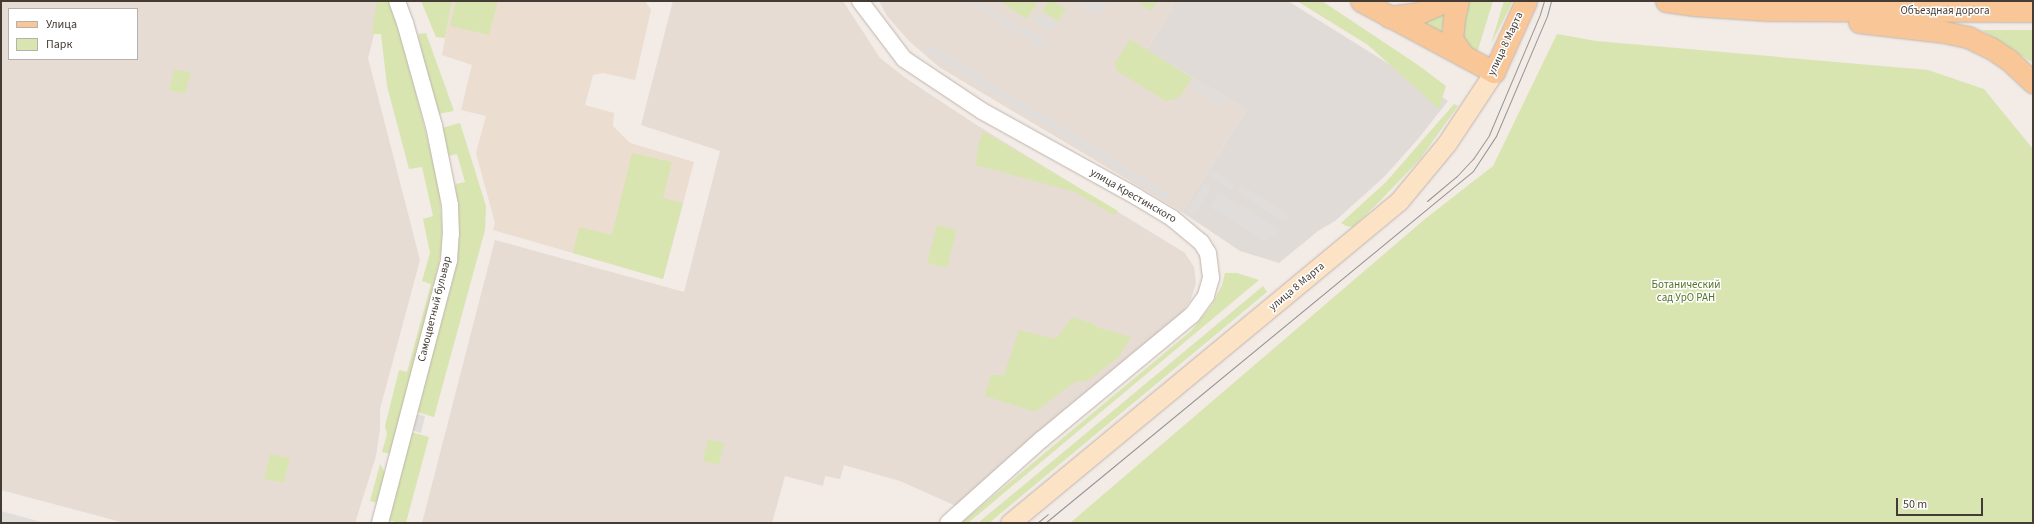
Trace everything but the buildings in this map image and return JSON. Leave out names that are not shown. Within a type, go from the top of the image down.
[{"type":"main road","points":[[1361,1],[1494,72]]},
{"type":"main road","points":[[1389,17],[1419,13],[1446,1]]},
{"type":"main road","points":[[1458,1],[1454,18],[1452,38],[1464,56]]},
{"type":"main road","name":"улица 8 Марта","points":[[1010,523],[1190,376],[1399,201],[1447,143],[1494,72],[1526,1]]},
{"type":"main road","name":"Объездная дорога","points":[[1666,1],[1693,5],[1769,10],[2033,11]]},
{"type":"main road","points":[[1769,10],[1944,32],[1968,37],[1991,48],[2009,60],[2033,82]]},
{"type":"street","name":"Самоцветный бульвар","points":[[380,523],[443,283],[448,260],[451,234],[450,205],[434,126],[405,23],[397,1]]},
{"type":"street","name":"улица Крестинского","points":[[860,1],[904,59],[982,112],[1137,197],[1172,218],[1201,242],[1208,253],[1210,269],[1209,284],[1206,296],[1192,315],[1042,439],[948,523]]},
{"type":"shaded area","points":[[1,1],[377,1],[381,8],[368,58],[420,260],[380,409],[380,429],[376,456],[355,523],[125,523],[1,490]]},
{"type":"shaded area","points":[[452,1],[645,1],[651,10],[635,80],[603,73],[593,75],[585,105],[614,113],[613,126],[630,143],[694,162],[663,279],[493,230],[495,223],[476,153],[486,116],[461,110],[472,65],[442,55]]},
{"type":"shaded area","points":[[673,1],[843,1],[880,58],[907,79],[975,124],[1185,253],[1194,267],[1196,283],[1191,299],[1181,314],[956,506],[900,481],[844,465],[840,479],[825,476],[823,486],[785,476],[772,523],[422,523],[495,240],[684,292],[720,151],[641,125]]},
{"type":"shaded area","points":[[879,1],[1176,1],[1147,50],[1247,110],[1182,212],[939,67],[909,41],[887,16]]},
{"type":"shaded area","points":[[967,1],[977,1],[1023,30],[1025,27],[1047,41],[1042,48]]},
{"type":"shaded area","points":[[1076,1],[1109,1],[1099,16]]},
{"type":"shaded area","points":[[1176,1],[1288,1],[1448,101],[1418,139],[1384,177],[1335,221],[1318,231],[1279,263],[1240,251],[1182,212],[1247,110],[1147,50]]},
{"type":"shaded area","points":[[1039,13],[1057,24],[1052,32],[1034,21]]},
{"type":"shaded area","points":[[928,44],[1170,194],[1166,200],[924,50]]},
{"type":"shaded area","points":[[1194,79],[1227,99],[1222,107],[1189,86]]},
{"type":"shaded area","points":[[1212,169],[1235,183],[1231,190],[1208,175]]},
{"type":"shaded area","points":[[1204,183],[1212,188],[1195,216],[1187,211]]},
{"type":"shaded area","points":[[1241,185],[1290,215],[1286,223],[1236,192]]},
{"type":"shaded area","points":[[1219,192],[1280,230],[1275,238],[1270,235],[1266,242],[1210,207]]},
{"type":"shaded area","points":[[416,414],[425,416],[421,433],[412,430]]},
{"type":"shaded area","points":[[1,511],[45,523],[1,523]]},
{"type":"green space","points":[[377,1],[390,1],[397,19],[439,184],[442,229],[441,253],[391,454],[382,452],[387,434],[385,426],[399,370],[407,372],[431,284],[422,281],[430,253],[423,219],[433,216],[422,167],[409,169],[387,86],[381,34],[372,34]]},
{"type":"green space","points":[[421,1],[452,1],[445,38],[436,37]]},
{"type":"green space","points":[[456,1],[498,1],[489,35],[450,26]]},
{"type":"green space","points":[[999,1],[1038,1],[1027,19]]},
{"type":"green space","points":[[1048,1],[1053,1],[1066,9],[1058,21],[1042,11]]},
{"type":"green space","points":[[1140,1],[1158,1],[1151,11],[1139,3]]},
{"type":"green space","points":[[1297,1],[1322,1],[1418,65],[1446,86],[1439,109],[1368,45]]},
{"type":"green space","points":[[1464,1],[1493,1],[1477,53],[1466,45],[1458,26]]},
{"type":"green space","points":[[1504,1],[1513,1],[1491,44]]},
{"type":"green space","points":[[1448,7],[1441,34],[1416,21]]},
{"type":"green space","points":[[1982,30],[2033,30],[2033,63]]},
{"type":"green space","points":[[426,33],[454,111],[438,114],[426,74],[418,34]]},
{"type":"green space","name":"Ботанический сад УрО РАН","points":[[1557,34],[1596,41],[1928,70],[1984,89],[2033,149],[2033,523],[1070,523],[1425,219],[1493,166]]},
{"type":"green space","points":[[1130,39],[1192,78],[1182,94],[1176,99],[1166,101],[1117,71],[1115,63]]},
{"type":"green space","points":[[174,69],[191,73],[185,94],[169,90]]},
{"type":"green space","points":[[1454,104],[1458,106],[1420,159],[1353,227],[1346,226],[1341,223],[1386,182]]},
{"type":"green space","points":[[460,123],[486,206],[485,230],[434,417],[417,412],[454,275],[458,246],[458,209],[455,188],[456,184],[465,182],[457,154],[449,156],[442,128]]},
{"type":"green space","points":[[983,131],[1118,211],[1114,215],[1075,192],[976,165],[978,146]]},
{"type":"green space","points":[[632,153],[672,162],[663,198],[683,203],[663,279],[573,253],[579,227],[612,235]]},
{"type":"green space","points":[[937,225],[957,230],[947,268],[927,263]]},
{"type":"green space","points":[[1225,273],[1237,273],[1259,280],[968,523],[961,523],[1191,331],[1212,305],[1222,285]]},
{"type":"green space","points":[[1263,286],[1267,292],[989,523],[978,523]]},
{"type":"green space","points":[[1072,317],[1095,324],[1094,326],[1131,337],[1119,357],[1087,381],[1075,382],[1035,412],[985,396],[991,375],[1004,375],[1019,330],[1056,339]]},
{"type":"green space","points":[[411,432],[429,437],[406,523],[400,523],[388,520]]},
{"type":"green space","points":[[708,439],[724,443],[719,465],[703,461]]},
{"type":"green space","points":[[270,454],[290,458],[284,483],[264,479]]},
{"type":"green space","points":[[380,464],[385,473],[378,503],[370,501]]},
{"type":"tram line","points":[[1427,201],[1456,177],[1473,159],[1489,135],[1540,14],[1544,1]]},
{"type":"tram line","points":[[1045,523],[1473,171],[1496,136],[1547,16],[1551,1]]},
{"type":"tram line","points":[[1037,523],[1048,514]]}]
